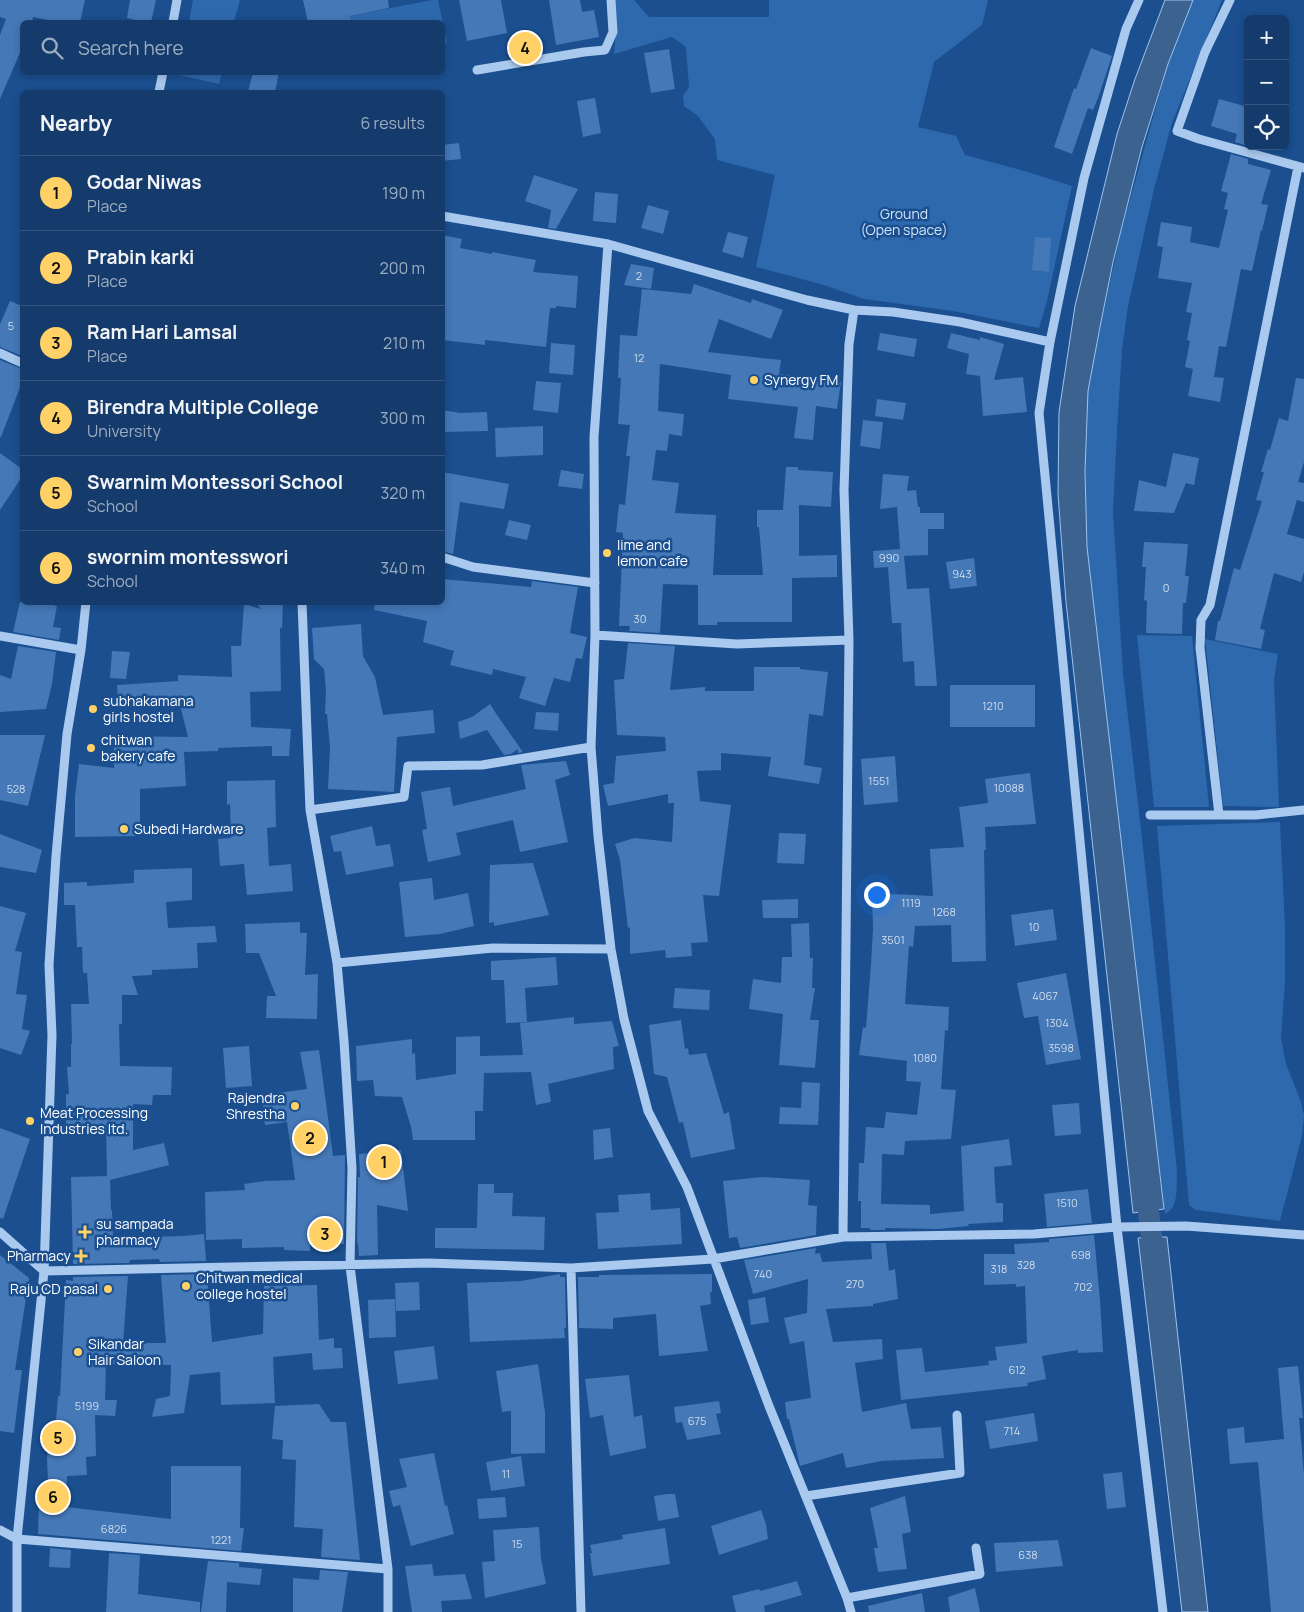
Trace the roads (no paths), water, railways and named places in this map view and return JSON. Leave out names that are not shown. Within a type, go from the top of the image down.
[{"type":"street","points":[[173,20],[177,0]]},
{"type":"street","points":[[477,70],[605,50],[613,32],[611,0]]},
{"type":"street","points":[[1139,0],[1126,29],[1084,178],[1050,342],[1039,413],[1121,1227],[1163,1612]]},
{"type":"street","points":[[1219,815],[1200,648],[1201,620],[1210,605],[1301,168],[1199,140],[1177,132],[1205,52],[1230,0]]},
{"type":"street","points":[[159,90],[162,75]]},
{"type":"street","points":[[445,217],[608,244],[807,300],[854,310],[894,312],[960,322],[1050,342]]},
{"type":"street","points":[[608,244],[594,437],[595,635],[591,747],[598,836],[611,948],[624,1019],[648,1112],[687,1187],[713,1260],[851,1612]]},
{"type":"street","points":[[843,1237],[849,640],[844,490],[849,344],[854,310]]},
{"type":"street","points":[[0,353],[20,362]]},
{"type":"street","points":[[445,558],[473,567],[595,583]]},
{"type":"street","points":[[17,1612],[17,1539],[44,1271],[52,1035],[49,965],[56,856],[67,734],[81,650],[86,605]]},
{"type":"street","points":[[302,605],[310,810],[338,963],[352,1168],[350,1266],[388,1568],[388,1612]]},
{"type":"street","points":[[595,635],[737,644],[849,640]]},
{"type":"street","points":[[0,636],[81,650]]},
{"type":"street","points":[[310,810],[404,797],[408,766],[482,765],[591,747]]},
{"type":"street","points":[[1150,815],[1256,815],[1304,810]]},
{"type":"street","points":[[338,963],[493,948],[611,948]]},
{"type":"street","points":[[0,1232],[44,1271],[428,1264],[571,1268],[713,1260],[843,1237],[1034,1234],[1121,1227],[1186,1226],[1304,1235]]},
{"type":"street","points":[[571,1268],[582,1612]]},
{"type":"street","points":[[806,1496],[960,1473],[957,1415]]},
{"type":"street","points":[[0,1530],[17,1539],[388,1568]]},
{"type":"street","points":[[847,1598],[980,1574],[976,1548]]},
{"type":"waterway","points":[[1145,1182],[1155,1266]]},
{"type":"place","name":"Birendra Multiple College","points":[[525,48]]},
{"type":"place","name":"Synergy FM","points":[[754,380]]},
{"type":"place","name":"lime and lemon cafe","points":[[607,553]]},
{"type":"place","name":"subhakamana girls hostel","points":[[93,709]]},
{"type":"place","name":"chitwan bakery cafe","points":[[91,748]]},
{"type":"place","name":"Subedi Hardware","points":[[124,829]]},
{"type":"place","name":"Rajendra Shrestha","points":[[295,1106]]},
{"type":"place","name":"Meat Processing Industries ltd.","points":[[30,1121]]},
{"type":"place","name":"Prabin karki","points":[[310,1138]]},
{"type":"place","name":"Godar Niwas","points":[[384,1162]]},
{"type":"place","name":"su sampada pharmacy","points":[[85,1232]]},
{"type":"place","name":"Ram Hari Lamsal","points":[[325,1234]]},
{"type":"place","name":"Pharmacy","points":[[81,1256]]},
{"type":"place","name":"Chitwan medical college hostel","points":[[186,1286]]},
{"type":"place","name":"Raju CD pasal","points":[[108,1289]]},
{"type":"place","name":"Sikandar Hair Saloon","points":[[78,1352]]},
{"type":"place","name":"Swarnim Montessori School","points":[[58,1438]]},
{"type":"place","name":"swornim montesswori","points":[[53,1497]]},
{"type":"park label","name":"Ground (Open space)","points":[[904,222]]}]
